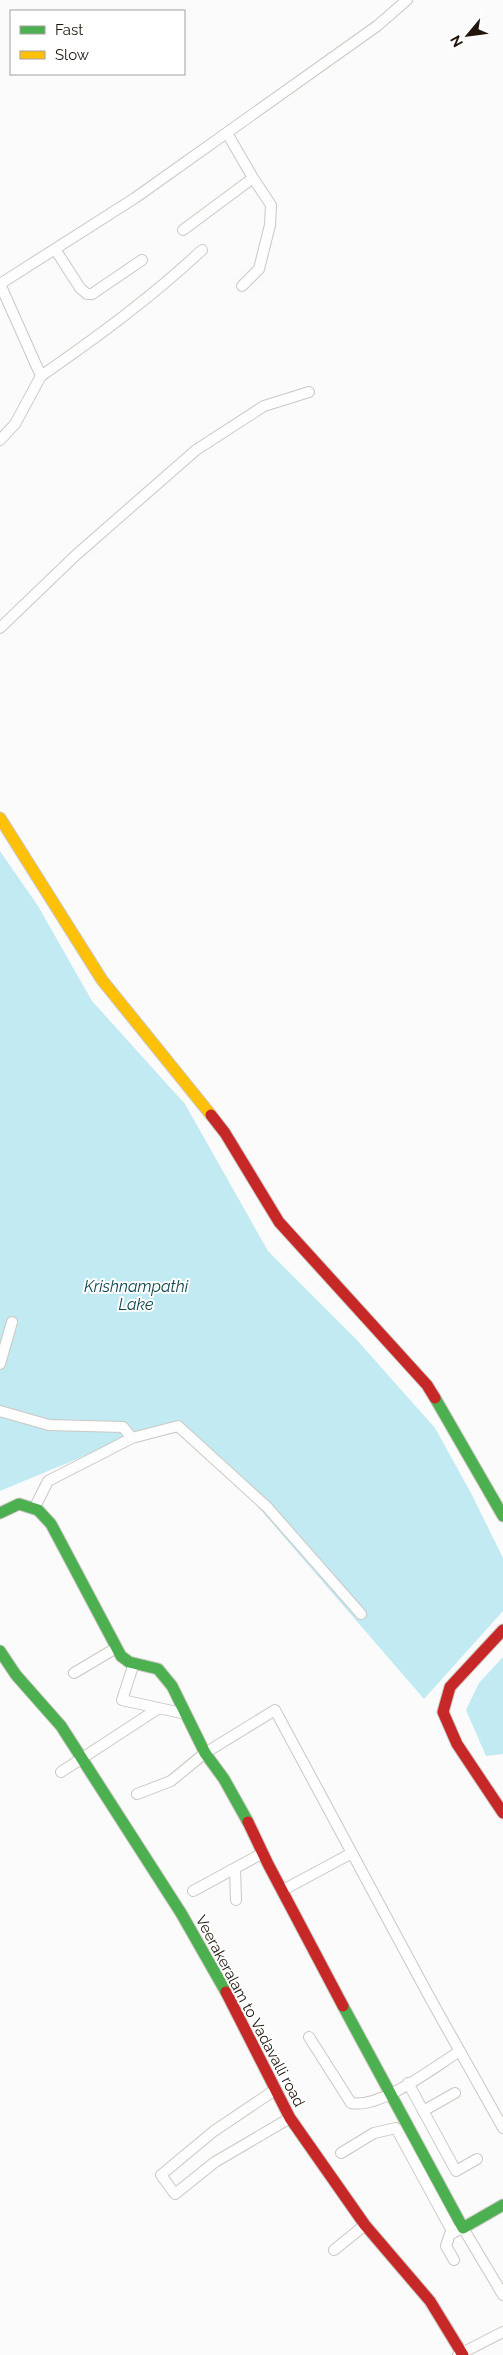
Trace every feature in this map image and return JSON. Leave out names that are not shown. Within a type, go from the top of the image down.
[{"type":"street","points":[[41,376],[0,284],[135,198],[376,26],[407,0]]},
{"type":"street","points":[[227,133],[271,205],[270,225],[259,269],[242,286]]},
{"type":"street","points":[[182,230],[253,178]]},
{"type":"street","points":[[55,248],[80,288],[87,294],[99,290],[142,260]]},
{"type":"street","points":[[0,440],[15,424],[41,376],[165,285],[202,250]]},
{"type":"street","points":[[0,628],[76,555],[196,450],[264,406],[309,392]]},
{"type":"street","points":[[0,818],[102,980],[225,1133],[279,1222],[427,1385],[503,1516]]},
{"type":"street","points":[[0,1364],[12,1322]]},
{"type":"street","points":[[0,1411],[49,1425],[123,1427],[132,1438]]},
{"type":"street","points":[[34,1508],[48,1481],[132,1438],[178,1426],[267,1507],[361,1614]]},
{"type":"street","points":[[0,1513],[19,1504],[34,1508],[51,1524],[120,1656],[134,1663],[158,1669],[172,1686],[206,1753],[224,1779],[252,1828],[263,1853],[391,2093],[458,2230]]},
{"type":"street","points":[[503,1630],[450,1687],[443,1712],[457,1744],[503,1813]]},
{"type":"street","points":[[74,1673],[116,1648]]},
{"type":"street","name":"Veerakeralam to Vadavalli road","points":[[0,1651],[16,1675],[60,1726],[181,1913],[213,1966],[290,2118],[364,2225],[430,2301],[461,2354]]},
{"type":"street","points":[[134,1663],[122,1700],[186,1714]]},
{"type":"street","points":[[61,1772],[159,1708]]},
{"type":"street","points":[[137,1794],[171,1780],[206,1753],[275,1710],[503,2128]]},
{"type":"street","points":[[193,1891],[263,1853]]},
{"type":"street","points":[[283,1890],[352,1853]]},
{"type":"street","points":[[235,1868],[236,1900]]},
{"type":"street","points":[[309,2037],[351,2103],[360,2105],[391,2093],[460,2051]]},
{"type":"street","points":[[408,2083],[456,2172],[477,2160]]},
{"type":"street","points":[[275,2090],[214,2131],[162,2175],[175,2194],[215,2162],[290,2118]]},
{"type":"street","points":[[423,2111],[455,2093]]},
{"type":"street","points":[[340,2153],[374,2133],[396,2128],[458,2230],[503,2295]]},
{"type":"street","points":[[454,2260],[446,2246],[450,2234],[503,2205]]},
{"type":"street","points":[[334,2250],[364,2225]]},
{"type":"street","points":[[461,2354],[503,2332]]},
{"type":"water","name":"Krishnampathi Lake","points":[[0,851],[38,906],[92,1001],[185,1104],[268,1251],[356,1339],[435,1428],[471,1493],[503,1558],[503,1611],[424,1699],[195,1434],[142,1432],[0,1491]]},
{"type":"water","points":[[503,1657],[503,1754],[486,1756],[466,1710],[479,1683]]},
{"type":"traffic: fast","points":[[435,1398],[503,1516]]},
{"type":"traffic: fast","points":[[0,1513],[19,1504],[38,1510],[51,1524],[121,1656],[129,1662],[158,1669],[172,1686],[205,1753],[224,1779],[248,1822]]},
{"type":"traffic: fast","points":[[0,1651],[16,1675],[61,1726],[181,1913],[226,1992]]},
{"type":"traffic: fast","points":[[343,2006],[463,2228],[503,2205]]},
{"type":"traffic: slow","points":[[0,818],[102,980],[211,1115]]},
{"type":"traffic: jam","points":[[211,1115],[225,1133],[279,1222],[427,1385],[435,1398]]},
{"type":"traffic: jam","points":[[503,1630],[450,1687],[443,1712],[457,1744],[503,1813]]},
{"type":"traffic: jam","points":[[248,1822],[343,2006]]},
{"type":"traffic: jam","points":[[226,1992],[290,2118],[365,2225],[430,2301],[463,2355]]}]
